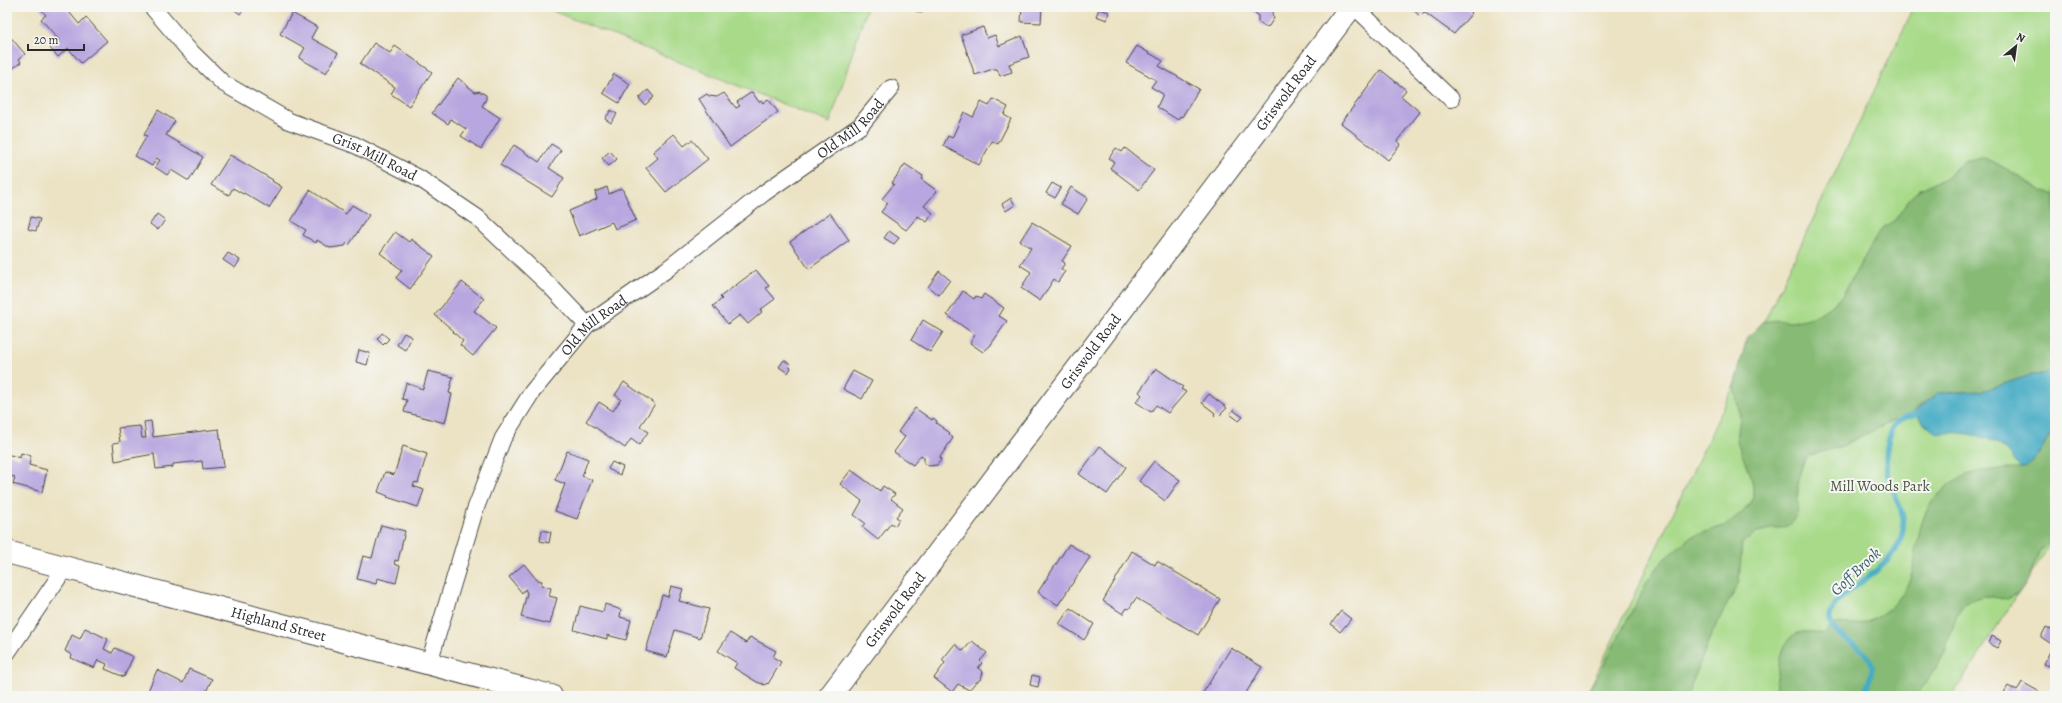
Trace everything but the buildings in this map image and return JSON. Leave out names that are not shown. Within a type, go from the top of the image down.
[{"type":"street","name":"Grist Mill Road","points":[[152,7],[187,48],[224,83],[289,121],[355,145],[413,175],[478,218],[551,287],[587,325]]},
{"type":"street","name":"Griswold Road","points":[[830,696],[1351,7]]},
{"type":"street","points":[[1355,7],[1451,99]]},
{"type":"street","name":"Old Mill Road","points":[[429,663],[475,510],[503,438],[532,392],[587,325],[666,270],[764,193],[860,126],[891,88]]},
{"type":"street","name":"Highland Street","points":[[7,552],[551,696]]},
{"type":"street","points":[[7,653],[65,568]]},
{"type":"green space","points":[[543,7],[867,7],[830,123]]},
{"type":"green space","name":"Mill Woods Park","points":[[1914,7],[2055,7],[2055,537],[1952,696],[1586,696]]},
{"type":"green space","points":[[1982,157],[2001,166],[2036,187],[2055,195],[2055,363],[2049,372],[2043,375],[2031,375],[1982,391],[1937,393],[1909,415],[1893,421],[1842,446],[1808,456],[1804,461],[1798,479],[1798,510],[1794,521],[1788,526],[1757,532],[1742,543],[1739,582],[1711,635],[1687,696],[1584,696],[1600,672],[1648,580],[1664,559],[1691,537],[1723,526],[1743,512],[1754,498],[1752,481],[1737,441],[1740,416],[1734,386],[1747,338],[1763,322],[1778,320],[1791,322],[1805,319],[1817,315],[1831,306],[1842,296],[1876,237],[1884,227],[1895,220],[1910,198],[1920,189],[1945,178],[1964,161]]},
{"type":"green space","points":[[2055,431],[2055,539],[2040,550],[2028,580],[2018,594],[2007,599],[1983,596],[1969,601],[1964,605],[1957,615],[1944,654],[1931,676],[1916,696],[1774,696],[1780,659],[1783,648],[1788,639],[1796,634],[1808,632],[1824,634],[1833,624],[1859,624],[1872,620],[1890,609],[1897,601],[1903,593],[1912,574],[1920,531],[1925,515],[1928,508],[1941,492],[1956,480],[1973,473],[2025,467],[2034,459],[2051,434]]},
{"type":"water","points":[[2055,363],[2055,431],[2051,434],[2030,464],[2025,467],[2020,468],[2007,451],[1992,441],[1964,433],[1937,434],[1916,416],[1915,412],[1937,393],[1982,391],[2031,375],[2043,375],[2049,372]]},
{"type":"waterway","name":"Goff Brook","points":[[1864,696],[1872,670],[1870,659],[1858,647],[1842,637],[1836,631],[1831,625],[1830,617],[1833,607],[1841,597],[1878,569],[1889,558],[1898,545],[1903,529],[1903,518],[1888,475],[1886,462],[1888,442],[1892,429],[1898,421],[1911,415],[1922,414]]}]
